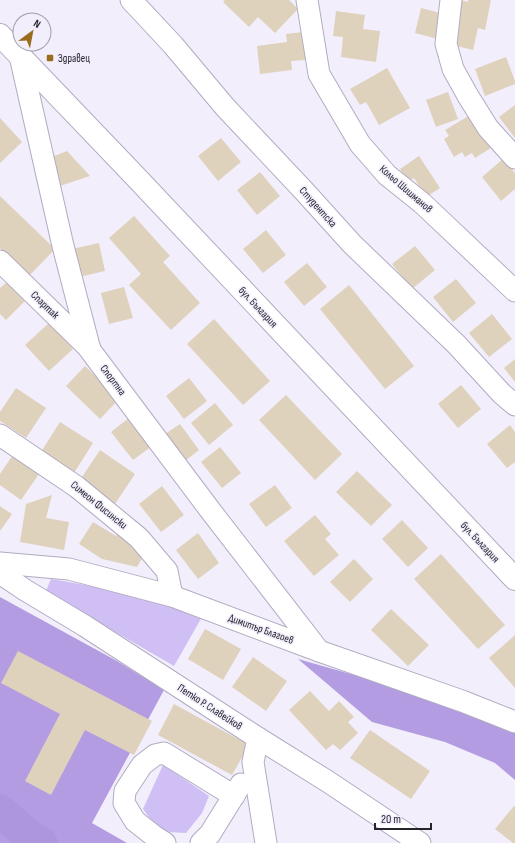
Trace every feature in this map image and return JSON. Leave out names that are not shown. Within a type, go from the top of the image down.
[{"type":"street","name":"Студентска","points":[[131,0],[174,44],[225,107],[352,244],[457,345],[502,394],[515,405]]},
{"type":"street","name":"Кольо Шишманов","points":[[307,0],[319,74],[360,144],[387,175],[422,202],[515,290]]},
{"type":"street","points":[[451,0],[446,44],[453,69],[488,128],[515,158]]},
{"type":"street","name":"бул. България","points":[[0,35],[515,579]]},
{"type":"street","name":"Спортна","points":[[20,56],[63,246],[90,350],[210,510],[319,651]]},
{"type":"street","name":"Спартак","points":[[0,261],[90,350]]},
{"type":"street","name":"Симеон Фисински","points":[[0,435],[77,487],[139,538],[167,571],[172,596]]},
{"type":"street","name":"Димитър Благоев","points":[[0,563],[69,569],[172,596],[319,651],[462,701],[515,722]]},
{"type":"street","name":"Петко Р. Славейков","points":[[0,573],[327,781],[420,843]]},
{"type":"street","points":[[201,843],[210,834],[253,762],[258,738]]},
{"type":"street","points":[[165,843],[135,821],[124,803],[125,792],[142,765],[155,754],[164,753],[234,796]]},
{"type":"street","points":[[253,762],[266,843]]},
{"type":"shaded area","points":[[51,579],[128,594],[202,617],[174,666],[46,591]]},
{"type":"shaded area","points":[[0,597],[117,661],[164,690],[92,823],[127,843],[0,843]]},
{"type":"shaded area","points":[[298,659],[382,683],[515,733],[515,780],[495,763],[445,742],[372,722]]},
{"type":"shaded area","points":[[163,765],[209,796],[202,813],[186,833],[167,832],[156,827],[143,809]]},
{"type":"building","points":[[225,0],[289,0],[298,9],[275,33],[258,17],[249,27],[223,2]]},
{"type":"building","points":[[461,0],[468,2],[468,0],[491,0],[485,30],[478,28],[473,50],[452,45]]},
{"type":"building","points":[[421,8],[444,14],[438,39],[415,33]]},
{"type":"building","points":[[336,11],[365,15],[363,29],[380,31],[376,62],[341,57],[343,37],[333,36]]},
{"type":"building","points":[[302,32],[306,60],[291,61],[292,70],[260,74],[257,46],[287,42],[286,34]]},
{"type":"building","points":[[506,57],[515,84],[485,96],[475,69]]},
{"type":"building","points":[[387,68],[410,108],[379,125],[366,102],[360,105],[350,89]]},
{"type":"building","points":[[448,92],[458,119],[436,127],[426,100]]},
{"type":"building","points":[[515,105],[515,138],[499,117]]},
{"type":"building","points":[[470,115],[491,148],[475,158],[472,153],[465,157],[462,152],[454,157],[444,139],[449,136],[445,130]]},
{"type":"building","points":[[0,118],[22,142],[0,163]]},
{"type":"building","points":[[221,138],[241,162],[218,181],[198,156]]},
{"type":"building","points":[[67,151],[90,176],[57,187],[49,158]]},
{"type":"building","points":[[419,156],[440,188],[426,197],[414,178],[408,182],[400,169]]},
{"type":"building","points":[[503,159],[515,173],[515,189],[501,201],[482,177]]},
{"type":"building","points":[[260,172],[280,196],[257,215],[237,190]]},
{"type":"building","points":[[0,196],[55,249],[29,276],[0,248]]},
{"type":"building","points":[[134,216],[170,256],[163,262],[200,303],[171,330],[129,285],[141,274],[109,238]]},
{"type":"building","points":[[266,230],[286,255],[263,273],[243,249]]},
{"type":"building","points":[[99,243],[105,271],[79,277],[72,249]]},
{"type":"building","points":[[415,246],[435,270],[412,289],[392,264]]},
{"type":"building","points":[[307,263],[327,287],[304,306],[284,282]]},
{"type":"building","points":[[456,279],[476,303],[453,322],[433,297]]},
{"type":"building","points":[[7,282],[25,301],[6,320],[0,314],[0,288]]},
{"type":"building","points":[[349,285],[414,366],[385,389],[320,309]]},
{"type":"building","points":[[124,287],[133,318],[109,324],[101,293]]},
{"type":"building","points":[[492,314],[512,339],[489,357],[469,333]]},
{"type":"building","points":[[214,319],[270,381],[243,405],[187,344]]},
{"type":"building","points":[[49,323],[73,349],[49,371],[25,345]]},
{"type":"building","points":[[515,359],[515,382],[504,368]]},
{"type":"building","points":[[85,366],[119,399],[100,419],[66,386]]},
{"type":"building","points":[[189,378],[207,401],[184,419],[166,396]]},
{"type":"building","points":[[461,385],[481,409],[458,428],[438,404]]},
{"type":"building","points":[[16,388],[46,408],[26,438],[0,421],[0,412]]},
{"type":"building","points":[[286,395],[342,454],[315,480],[259,420]]},
{"type":"building","points":[[215,403],[233,425],[209,445],[191,423]]},
{"type":"building","points":[[130,417],[152,446],[133,460],[111,432]]},
{"type":"building","points":[[60,422],[93,443],[74,473],[41,452]]},
{"type":"building","points":[[180,424],[199,450],[185,461],[165,434]]},
{"type":"building","points":[[510,425],[515,432],[515,462],[507,468],[487,444]]},
{"type":"building","points":[[220,447],[241,473],[222,488],[201,462]]},
{"type":"building","points":[[100,450],[135,474],[115,504],[80,480]]},
{"type":"building","points":[[15,452],[41,471],[21,500],[0,485],[0,474]]},
{"type":"building","points":[[357,471],[392,505],[371,526],[336,492]]},
{"type":"building","points":[[275,485],[292,508],[266,527],[249,504]]},
{"type":"building","points":[[162,486],[184,515],[161,532],[139,504]]},
{"type":"building","points":[[52,495],[46,518],[69,522],[64,550],[20,542],[26,504]]},
{"type":"building","points":[[0,506],[12,514],[0,531]]},
{"type":"building","points":[[315,515],[331,534],[325,539],[339,555],[314,576],[284,541]]},
{"type":"building","points":[[402,520],[428,548],[408,567],[382,539]]},
{"type":"building","points":[[93,522],[116,536],[121,530],[145,553],[137,567],[102,559],[79,544]]},
{"type":"building","points":[[198,533],[219,563],[198,579],[176,550]]},
{"type":"building","points":[[441,554],[505,625],[478,649],[414,579]]},
{"type":"building","points":[[354,559],[373,579],[350,602],[330,582]]},
{"type":"building","points":[[391,609],[429,645],[408,666],[371,630]]},
{"type":"building","points":[[205,629],[241,649],[223,680],[188,659]]},
{"type":"building","points":[[515,635],[515,688],[489,658]]},
{"type":"building","points":[[18,651],[152,721],[134,755],[85,730],[51,795],[25,781],[60,714],[1,683]]},
{"type":"building","points":[[253,657],[287,681],[266,711],[232,687]]},
{"type":"building","points":[[310,691],[329,711],[339,701],[354,717],[348,722],[358,733],[340,750],[333,744],[326,750],[289,710]]},
{"type":"building","points":[[174,704],[249,745],[232,775],[158,735]]},
{"type":"building","points":[[370,730],[430,771],[411,799],[350,758]]},
{"type":"building","points":[[514,806],[515,843],[513,843],[495,829]]},
{"type":"waterway","points":[[0,811],[30,837],[41,843]]},
{"type":"waterway","points":[[25,843],[30,837]]},
{"type":"place","name":"Здравец","points":[[50,58]]}]
